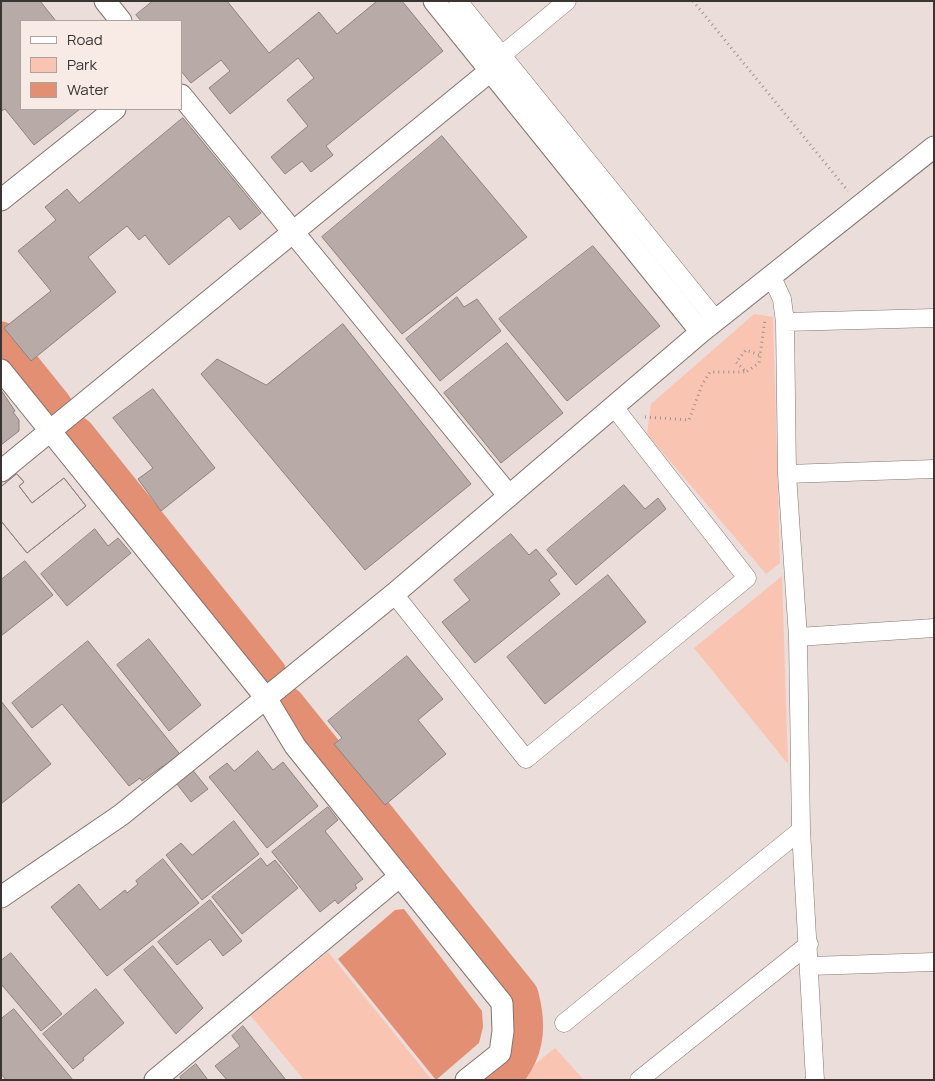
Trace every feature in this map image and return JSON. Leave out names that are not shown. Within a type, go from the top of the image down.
[{"type":"street","points":[[105,1],[120,20]]},
{"type":"street","points":[[434,1],[496,63],[709,326]]},
{"type":"street","points":[[458,1],[496,63]]},
{"type":"street","points":[[1,471],[52,432],[293,233],[567,1]]},
{"type":"street","points":[[182,96],[508,496]]},
{"type":"street","points":[[1,200],[115,110]]},
{"type":"street","points":[[1,896],[121,815],[394,594],[709,326],[934,146]]},
{"type":"street","points":[[771,275],[782,299],[785,322],[787,474],[798,637],[801,830],[809,944],[815,1080]]},
{"type":"street","points":[[785,322],[934,318]]},
{"type":"street","points":[[1,370],[266,698],[295,746],[502,1003],[500,1053],[466,1080]]},
{"type":"street","points":[[394,594],[526,759],[748,578],[614,407]]},
{"type":"street","points":[[787,474],[934,469]]},
{"type":"street","points":[[798,637],[934,628]]},
{"type":"street","points":[[564,1023],[801,830]]},
{"type":"street","points":[[155,1080],[400,876]]},
{"type":"street","points":[[639,1080],[809,944]]},
{"type":"street","points":[[810,966],[934,962]]},
{"type":"path","points":[[693,1],[859,205]]},
{"type":"path","points":[[637,417],[689,420],[702,385],[710,372],[746,372],[759,363],[765,318]]},
{"type":"path","points":[[746,372],[736,362],[738,357],[746,350],[759,355]]},
{"type":"green space","points":[[754,314],[773,317],[780,563],[766,574],[647,434],[651,404]]},
{"type":"green space","points":[[782,576],[788,764],[694,648]]},
{"type":"green space","points":[[328,952],[432,1080],[304,1080],[250,1015]]},
{"type":"green space","points":[[555,1048],[584,1080],[516,1080]]},
{"type":"water","points":[[404,909],[482,1011],[483,1027],[479,1043],[436,1080],[338,959],[395,910]]},
{"type":"building","points":[[1,1],[40,1],[55,20],[20,20],[20,110],[79,110],[34,145],[5,109],[1,111]]},
{"type":"building","points":[[153,1],[227,1],[269,53],[319,12],[337,34],[377,1],[402,1],[443,51],[326,146],[333,155],[311,172],[302,161],[285,174],[271,157],[308,126],[287,100],[314,78],[298,58],[230,114],[209,88],[230,71],[221,60],[191,83],[182,72],[182,20],[140,20],[136,15]]},
{"type":"building","points":[[183,118],[261,213],[240,230],[229,216],[169,265],[145,235],[139,240],[127,226],[88,257],[116,292],[31,361],[4,328],[51,291],[18,251],[56,220],[45,207],[67,189],[79,203]]},
{"type":"building","points":[[442,136],[527,237],[402,334],[322,237]]},
{"type":"building","points":[[593,246],[660,326],[567,401],[499,319]]},
{"type":"building","points":[[457,297],[464,307],[477,299],[501,331],[440,381],[406,339]]},
{"type":"building","points":[[343,324],[471,484],[365,570],[201,374],[217,359],[266,385]]},
{"type":"building","points":[[507,343],[563,413],[501,463],[444,393]]},
{"type":"building","points":[[153,389],[215,468],[161,511],[138,479],[153,468],[113,418]]},
{"type":"building","points":[[1,390],[19,420],[19,431],[1,445]]},
{"type":"building","points":[[17,474],[24,482],[19,486],[32,503],[64,478],[86,506],[27,553],[1,521],[1,487]]},
{"type":"building","points":[[17,474],[24,482],[19,486],[32,503],[64,478],[86,506],[27,553],[1,521],[1,487]]},
{"type":"building","points":[[624,485],[645,509],[658,498],[666,509],[576,585],[547,550]]},
{"type":"building","points":[[95,529],[108,546],[118,538],[131,553],[67,606],[41,574]]},
{"type":"building","points":[[511,534],[529,555],[536,549],[557,574],[549,580],[560,594],[475,663],[442,622],[470,600],[454,580]]},
{"type":"building","points":[[25,561],[53,595],[1,636],[1,580]]},
{"type":"building","points":[[608,575],[646,622],[545,704],[507,657]]},
{"type":"building","points":[[149,639],[201,705],[169,731],[117,665]]},
{"type":"building","points":[[88,641],[208,789],[191,802],[163,766],[142,781],[140,778],[129,786],[62,704],[32,728],[12,703]]},
{"type":"building","points":[[407,656],[443,699],[418,720],[446,754],[385,805],[334,744],[342,738],[328,721]]},
{"type":"building","points":[[1,701],[51,764],[1,804]]},
{"type":"building","points":[[258,751],[273,770],[283,762],[318,806],[267,848],[209,777],[227,763],[234,771]]},
{"type":"building","points":[[328,807],[338,820],[325,831],[363,879],[355,885],[357,888],[338,904],[335,900],[320,912],[272,852]]},
{"type":"building","points":[[234,821],[259,854],[202,900],[166,855],[181,843],[192,855]]},
{"type":"building","points":[[261,858],[267,866],[275,860],[298,888],[242,934],[212,897]]},
{"type":"building","points":[[163,859],[199,903],[107,976],[51,907],[79,884],[100,910],[125,890],[127,893],[138,884],[136,881]]},
{"type":"building","points":[[210,900],[242,941],[223,956],[210,939],[177,965],[158,942]]},
{"type":"building","points":[[153,946],[203,1008],[176,1034],[124,970]]},
{"type":"building","points":[[11,953],[62,1014],[41,1031],[1,984],[1,961]]},
{"type":"building","points":[[96,989],[124,1023],[73,1069],[43,1034]]},
{"type":"building","points":[[14,1009],[73,1080],[6,1080],[1,1074],[1,1019]]},
{"type":"building","points":[[243,1026],[286,1080],[227,1080],[215,1066],[240,1046],[232,1036]]},
{"type":"building","points":[[196,1064],[208,1080],[182,1080],[180,1077]]},
{"type":"waterway","points":[[1,339],[55,406]]},
{"type":"waterway","points":[[77,434],[269,673]]},
{"type":"waterway","points":[[287,704],[521,995],[526,1030],[524,1040],[517,1061],[502,1080]]}]
